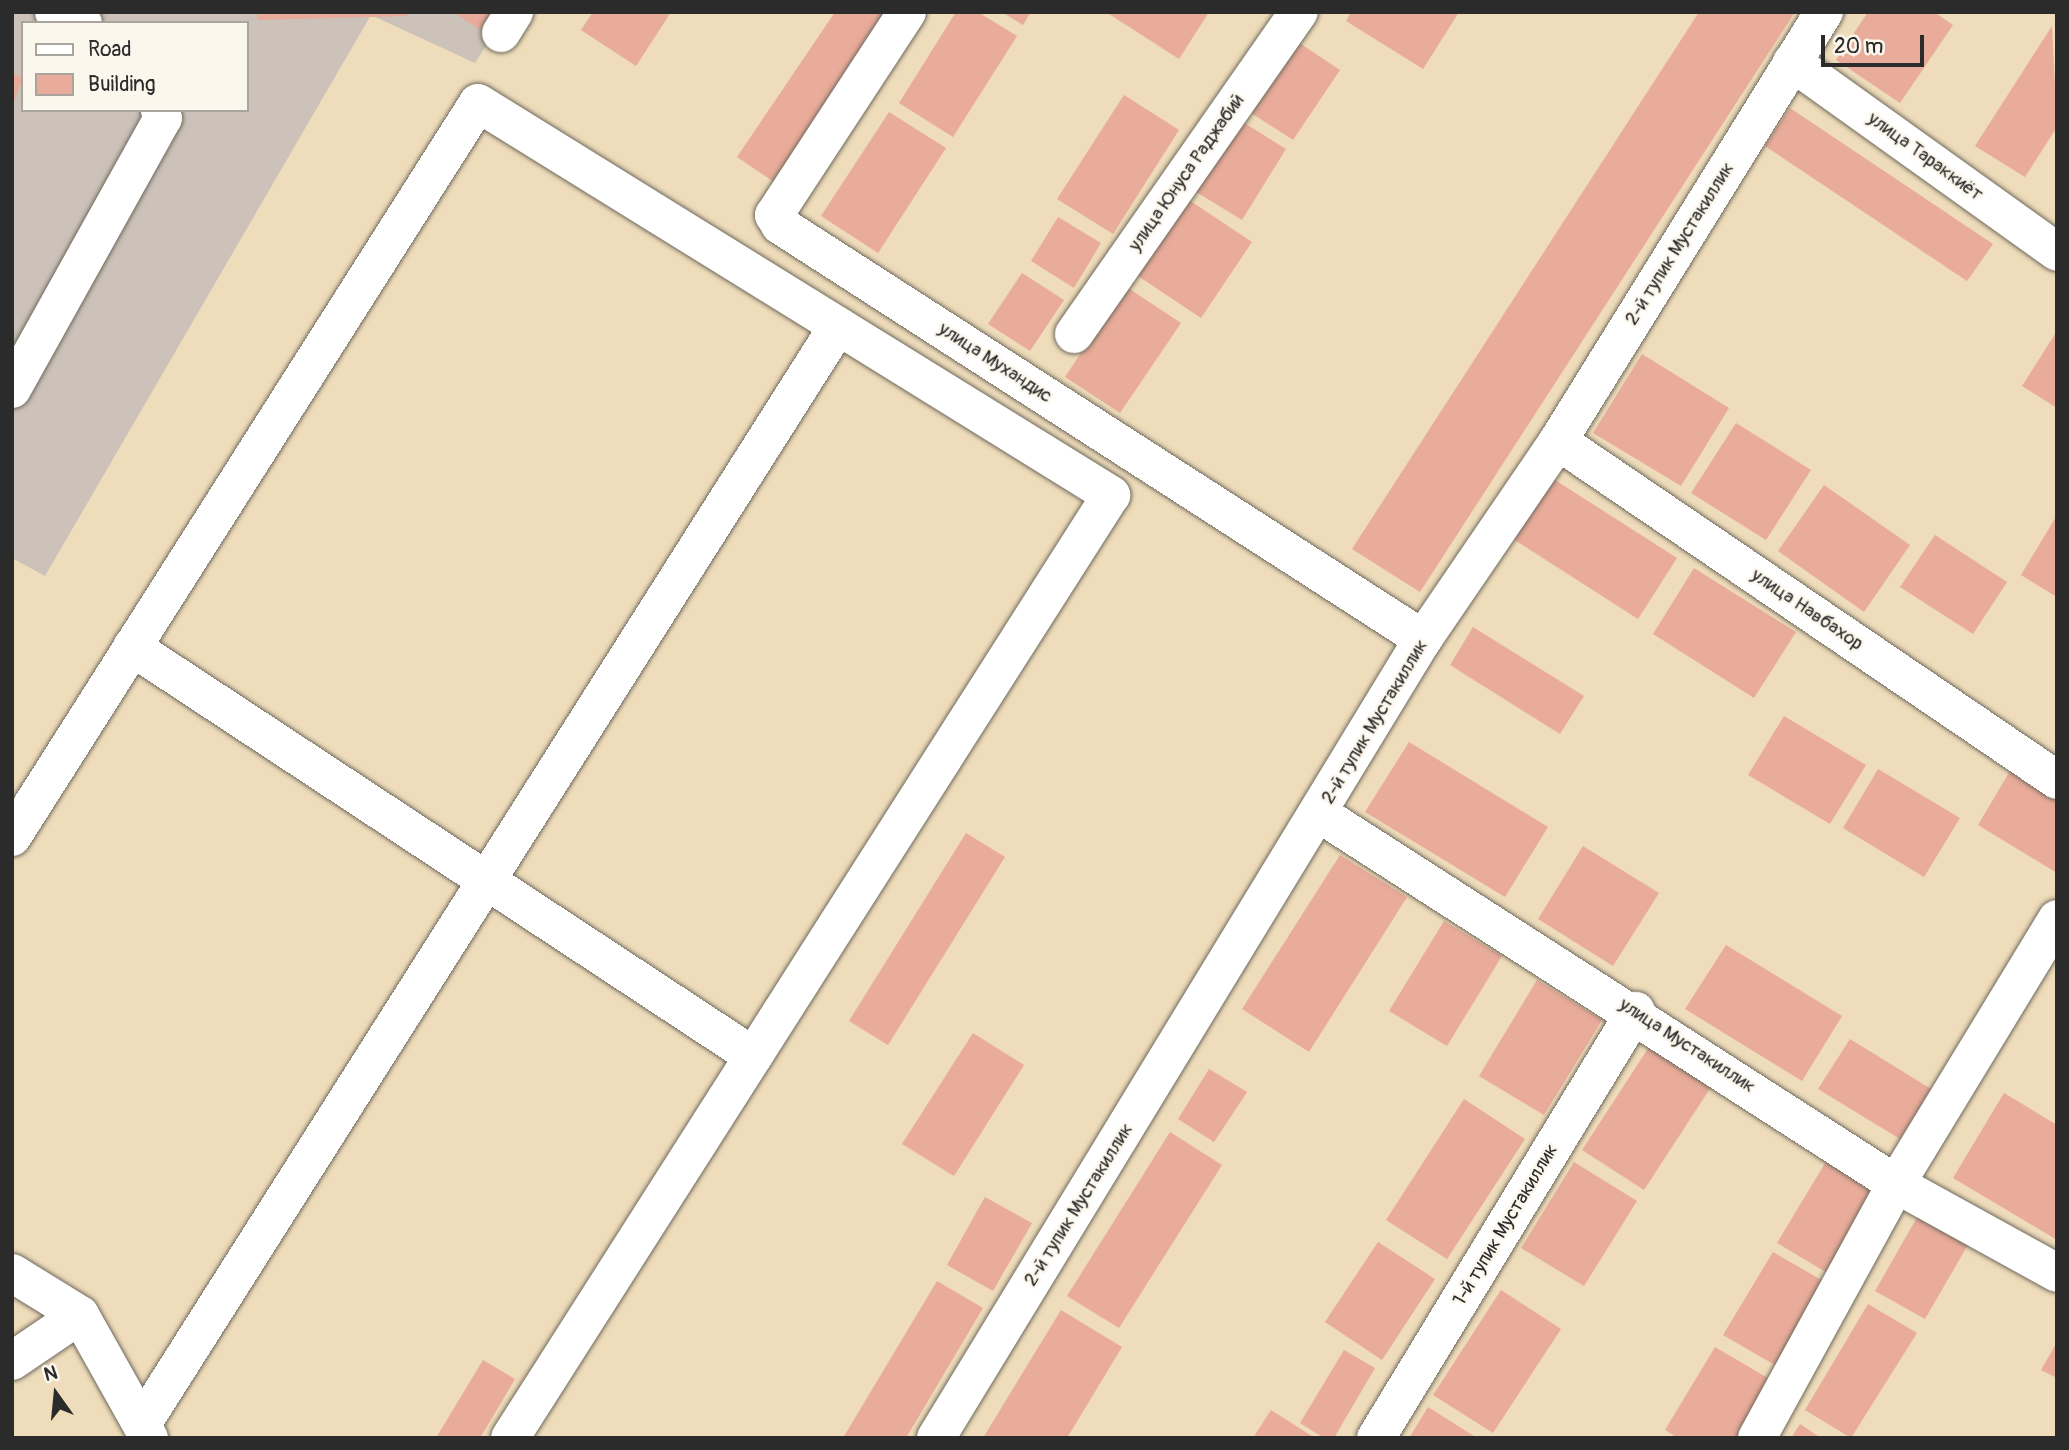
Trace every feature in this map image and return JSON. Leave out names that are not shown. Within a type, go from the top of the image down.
[{"type":"street","points":[[54,12],[78,21]]},
{"type":"street","name":"улица Мухандис","points":[[907,12],[774,215],[780,225],[1423,639]]},
{"type":"street","name":"2-й тупик Мустакиллик","points":[[936,1438],[1320,814],[1423,639],[1558,440],[1824,12]]},
{"type":"street","name":"улица Юнуса Раджабий","points":[[1074,334],[1295,14]]},
{"type":"street","name":"улица Тараккиёт","points":[[1792,61],[2057,252]]},
{"type":"street","points":[[12,837],[478,103],[1111,495],[510,1438]]},
{"type":"street","points":[[12,389],[163,118],[161,112]]},
{"type":"street","points":[[12,1273],[80,1315],[146,1431],[485,880],[838,326]]},
{"type":"street","name":"улица Навбахор","points":[[1558,440],[2057,780]]},
{"type":"street","points":[[132,648],[753,1056]]},
{"type":"street","name":"улица Мустакиллик","points":[[1320,814],[1636,1012],[1896,1184],[2057,1273]]},
{"type":"street","points":[[1757,1438],[1896,1184],[2057,919]]},
{"type":"street","name":"1-й тупик Мустакиллик","points":[[1376,1438],[1636,1012]]},
{"type":"street","points":[[12,1361],[80,1315]]},
{"type":"shaded area","points":[[12,12],[508,12],[475,63],[371,15],[45,576],[12,558]]},
{"type":"building","points":[[257,12],[408,12],[408,16],[257,20]]},
{"type":"building","points":[[453,12],[497,12],[484,32]]},
{"type":"building","points":[[593,12],[671,12],[636,66],[581,30]]},
{"type":"building","points":[[835,12],[897,12],[780,186],[737,157]]},
{"type":"building","points":[[956,12],[978,12],[1017,36],[953,137],[899,103]]},
{"type":"building","points":[[1002,12],[1031,12],[1023,25]]},
{"type":"building","points":[[1106,12],[1209,12],[1179,59]]},
{"type":"building","points":[[1351,12],[1459,12],[1423,69],[1346,21]]},
{"type":"building","points":[[1699,12],[1795,12],[1420,592],[1352,549]]},
{"type":"building","points":[[1868,12],[1934,12],[1953,25],[1900,103],[1836,60]]},
{"type":"building","points":[[2052,26],[2057,127],[2025,177],[1975,146]]},
{"type":"building","points":[[1289,36],[1340,70],[1293,140],[1242,107]]},
{"type":"building","points":[[12,73],[21,77],[21,83],[12,106]]},
{"type":"building","points":[[1124,95],[1179,130],[1113,234],[1057,199]]},
{"type":"building","points":[[1790,108],[1993,244],[1967,281],[1765,146]]},
{"type":"building","points":[[889,112],[946,148],[878,253],[821,216]]},
{"type":"building","points":[[1233,116],[1286,149],[1242,220],[1188,187]]},
{"type":"building","points":[[1183,196],[1252,242],[1201,318],[1132,272]]},
{"type":"building","points":[[1058,217],[1101,243],[1074,288],[1031,261]]},
{"type":"building","points":[[1022,273],[1064,300],[1030,351],[988,324]]},
{"type":"building","points":[[1125,286],[1181,323],[1120,413],[1065,377]]},
{"type":"building","points":[[2057,331],[2057,408],[2022,386]]},
{"type":"building","points":[[1642,354],[1729,408],[1681,486],[1593,433]]},
{"type":"building","points":[[1736,423],[1811,470],[1766,540],[1691,493]]},
{"type":"building","points":[[1552,478],[1677,558],[1638,619],[1513,539]]},
{"type":"building","points":[[1824,485],[1910,545],[1864,612],[1778,551]]},
{"type":"building","points":[[2057,515],[2057,597],[2021,575]]},
{"type":"building","points":[[1935,535],[2007,582],[1973,634],[1900,587]]},
{"type":"building","points":[[1694,568],[1796,632],[1754,698],[1653,634]]},
{"type":"building","points":[[1473,627],[1584,696],[1560,734],[1450,665]]},
{"type":"building","points":[[1784,716],[1866,765],[1830,824],[1748,775]]},
{"type":"building","points":[[1409,742],[1548,827],[1505,897],[1365,812]]},
{"type":"building","points":[[1878,769],[1960,818],[1924,877],[1843,828]]},
{"type":"building","points":[[2010,771],[2057,799],[2057,873],[1978,825]]},
{"type":"building","points":[[966,833],[1005,857],[888,1045],[849,1021]]},
{"type":"building","points":[[1583,846],[1659,893],[1613,966],[1538,919]]},
{"type":"building","points":[[1340,855],[1407,897],[1309,1052],[1242,1009]]},
{"type":"building","points":[[1444,921],[1502,956],[1447,1046],[1389,1011]]},
{"type":"building","points":[[1726,945],[1842,1016],[1802,1081],[1685,1009]]},
{"type":"building","points":[[1537,980],[1602,1020],[1544,1115],[1479,1076]]},
{"type":"building","points":[[973,1033],[1024,1065],[954,1176],[902,1144]]},
{"type":"building","points":[[1850,1039],[1931,1089],[1900,1139],[1818,1089]]},
{"type":"building","points":[[1649,1047],[1711,1087],[1644,1190],[1582,1150]]},
{"type":"building","points":[[1209,1069],[1247,1092],[1214,1142],[1178,1119]]},
{"type":"building","points":[[2004,1093],[2057,1125],[2057,1240],[1953,1178]]},
{"type":"building","points":[[1464,1099],[1525,1139],[1447,1259],[1386,1220]]},
{"type":"building","points":[[1170,1132],[1222,1165],[1119,1328],[1067,1296]]},
{"type":"building","points":[[1827,1160],[1884,1194],[1834,1277],[1777,1243]]},
{"type":"building","points":[[1574,1162],[1637,1201],[1584,1286],[1521,1248]]},
{"type":"building","points":[[985,1197],[1032,1223],[993,1291],[947,1265]]},
{"type":"building","points":[[1919,1214],[1969,1243],[1925,1319],[1875,1291]]},
{"type":"building","points":[[1378,1242],[1435,1279],[1382,1360],[1325,1322]]},
{"type":"building","points":[[1773,1252],[1830,1285],[1780,1368],[1723,1335]]},
{"type":"building","points":[[937,1281],[983,1308],[906,1438],[843,1438]]},
{"type":"building","points":[[1501,1290],[1561,1329],[1493,1433],[1433,1395]]},
{"type":"building","points":[[1868,1304],[1917,1333],[1851,1438],[1805,1410]]},
{"type":"building","points":[[1061,1310],[1122,1347],[1067,1438],[983,1438]]},
{"type":"building","points":[[2057,1342],[2057,1378],[2041,1370]]},
{"type":"building","points":[[1715,1347],[1773,1381],[1738,1438],[1678,1438],[1665,1430]]},
{"type":"building","points":[[1344,1350],[1375,1368],[1334,1438],[1324,1438],[1300,1423]]},
{"type":"building","points":[[483,1360],[515,1379],[480,1438],[436,1438]]},
{"type":"building","points":[[1428,1407],[1477,1438],[1409,1438]]},
{"type":"building","points":[[1271,1410],[1315,1438],[1253,1438]]},
{"type":"building","points":[[1800,1424],[1821,1438],[1791,1438]]}]
